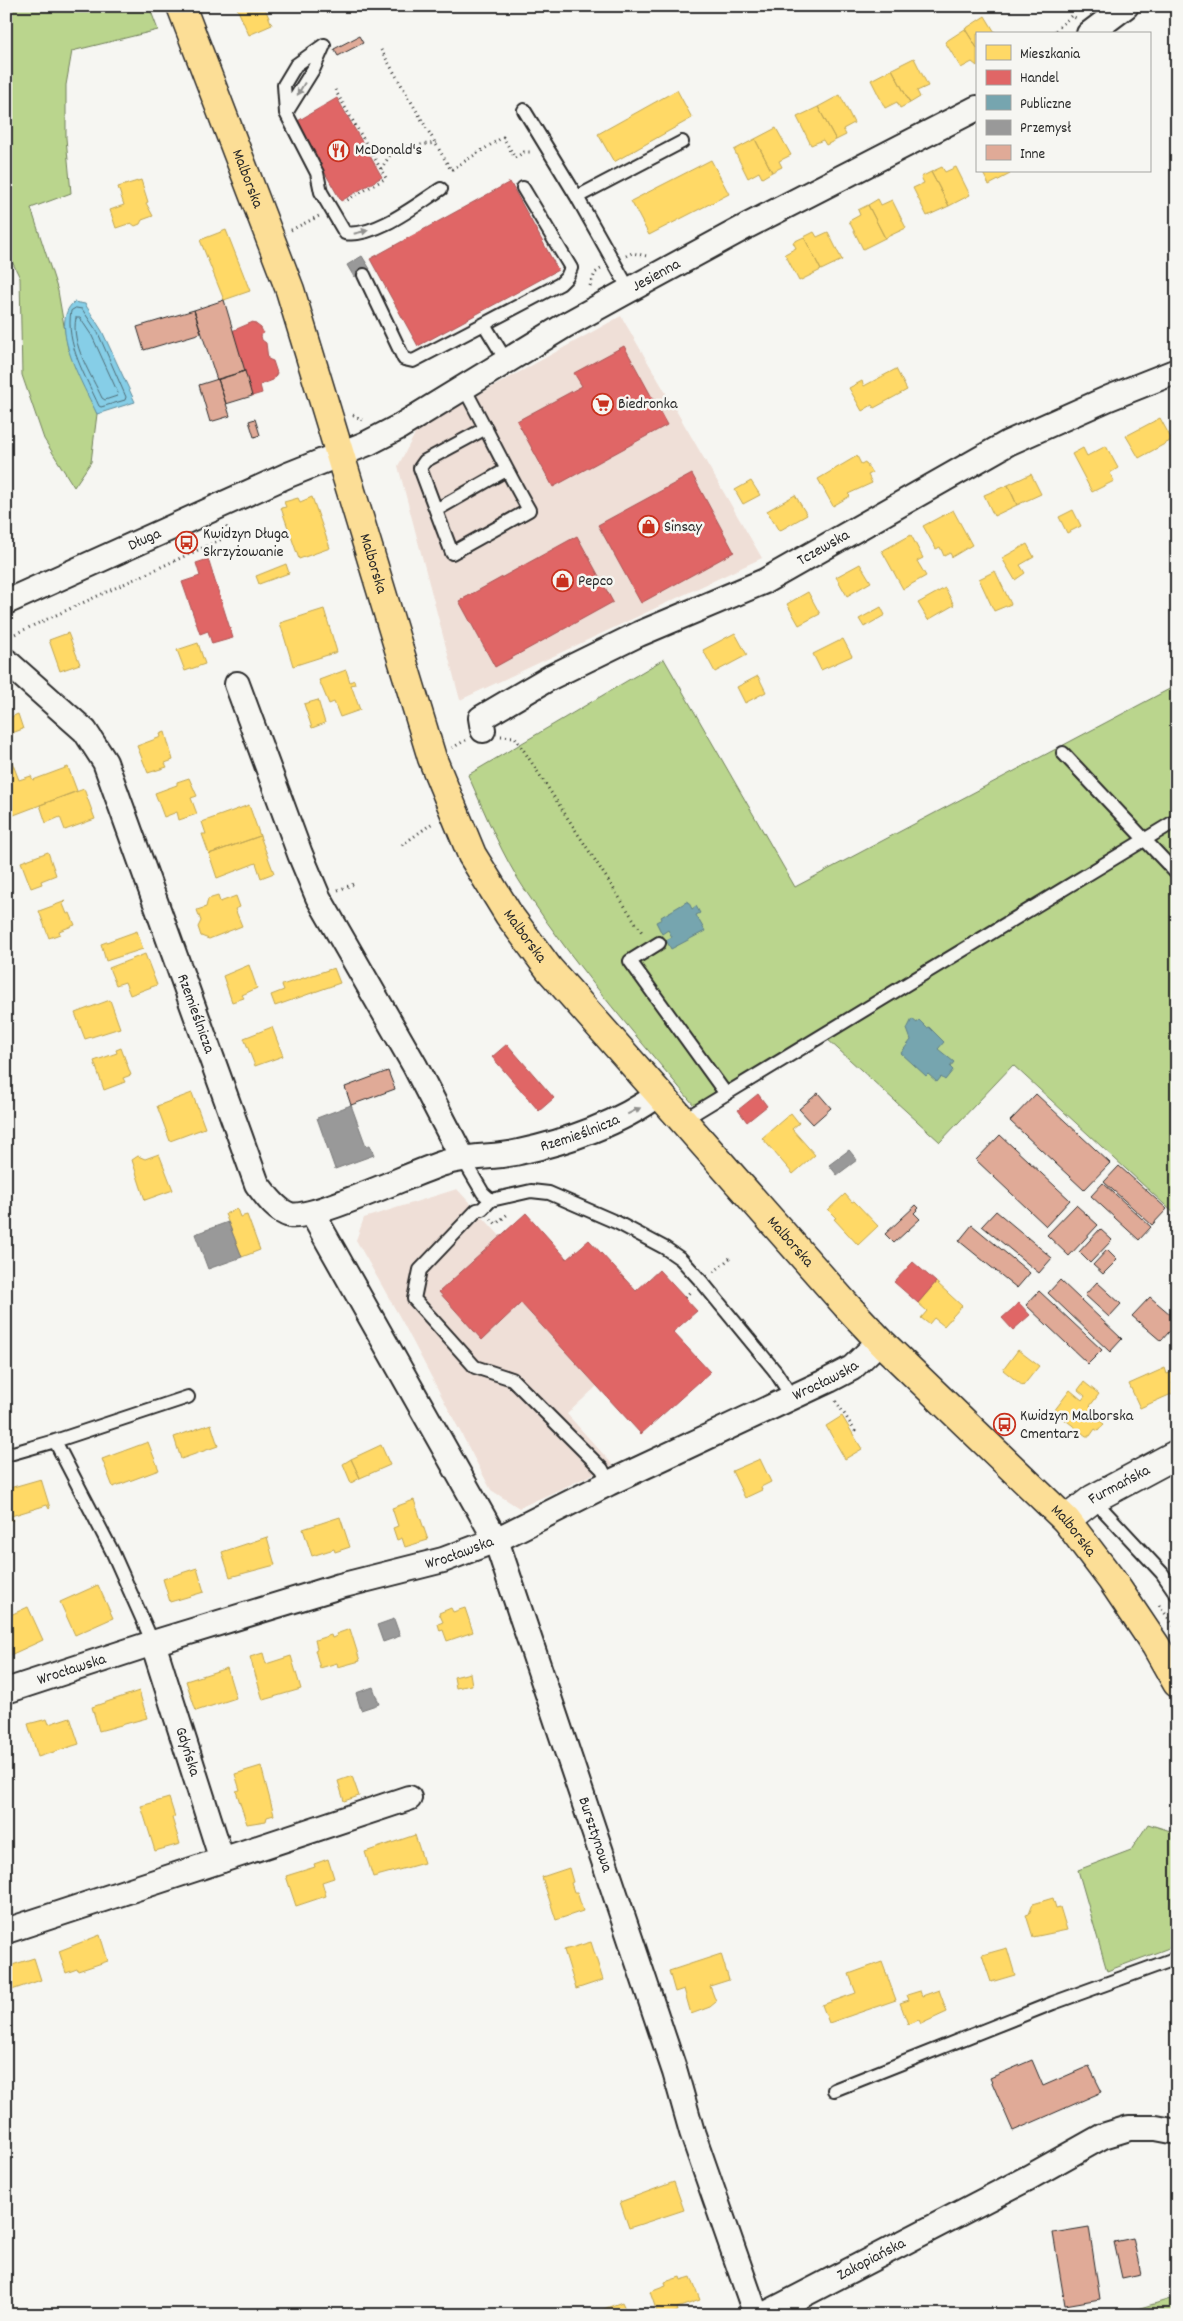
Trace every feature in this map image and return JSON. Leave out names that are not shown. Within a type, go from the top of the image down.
[{"type":"main road","name":"Malborska","points":[[181,6],[290,290],[432,758],[472,855],[508,915],[549,969],[659,1094],[880,1341],[1066,1520],[1111,1579],[1156,1646],[1177,1683]]},
{"type":"street","points":[[1092,32],[1126,6]]},
{"type":"street","name":"Jesienna","points":[[340,453],[368,443],[399,427],[564,326],[748,226],[976,109]]},
{"type":"street","name":"Tczewska","points":[[483,730],[481,718],[551,677],[639,634],[765,581],[1008,443],[1109,398],[1177,371]]},
{"type":"street","name":"Długa","points":[[6,602],[340,453]]},
{"type":"street","name":"Rzemieślnicza","points":[[6,661],[85,732],[105,762],[257,1184],[273,1204],[289,1214],[312,1212],[445,1162],[518,1152],[606,1124],[642,1107],[659,1094]]},
{"type":"street","points":[[237,684],[300,854],[318,896],[415,1066],[464,1159]]},
{"type":"street","name":"Bursztynowa","points":[[312,1212],[496,1540],[675,2072],[692,2132],[756,2315]]},
{"type":"street","name":"Wrocławska","points":[[6,1691],[153,1643],[340,1586],[443,1560],[496,1540],[609,1483],[852,1368],[880,1341]]},
{"type":"street","name":"Furmańska","points":[[1066,1520],[1093,1499],[1177,1454]]},
{"type":"street","name":"Gdyńska","points":[[153,1643],[222,1860]]},
{"type":"street","points":[[6,1931],[410,1798]]},
{"type":"street","name":"Zakopiańska","points":[[764,2315],[1104,2136],[1129,2128],[1156,2128],[1177,2132]]},
{"type":"lane","points":[[324,45],[314,68],[286,113],[316,173],[321,192],[345,233],[355,235],[386,223],[441,189]]},
{"type":"lane","points":[[524,110],[577,197],[630,291]]},
{"type":"lane","points":[[577,197],[682,142]]},
{"type":"lane","points":[[364,275],[404,360],[413,361],[560,284],[567,277],[571,268],[523,188]]},
{"type":"lane","points":[[484,324],[507,362]]},
{"type":"lane","points":[[464,388],[486,428],[506,470],[529,510],[452,553],[420,468],[425,461],[486,428]]},
{"type":"lane","points":[[436,510],[506,470]]},
{"type":"lane","points":[[1063,753],[1177,874]]},
{"type":"lane","points":[[683,1120],[1177,820]]},
{"type":"lane","points":[[655,945],[630,962],[726,1094]]},
{"type":"lane","points":[[464,1159],[483,1193],[491,1200]]},
{"type":"lane","points":[[609,1483],[602,1470],[512,1379],[475,1367],[414,1299],[420,1270],[477,1210],[482,1209],[491,1200],[531,1191],[548,1193],[566,1199],[618,1223],[665,1248],[681,1259],[702,1282],[775,1371],[792,1397]]},
{"type":"lane","points":[[6,1455],[55,1441],[188,1397]]},
{"type":"lane","points":[[55,1441],[112,1551],[153,1643]]},
{"type":"lane","points":[[1093,1499],[1162,1573],[1177,1595]]},
{"type":"lane","points":[[834,2090],[1053,2003],[1177,1958]]},
{"type":"path","points":[[382,50],[451,170],[503,136]]},
{"type":"path","points":[[288,231],[330,210],[386,178],[335,90]]},
{"type":"path","points":[[380,170],[392,152],[403,147],[436,143]]},
{"type":"path","points":[[6,638],[222,539],[227,524]]},
{"type":"path","points":[[518,742],[655,945]]},
{"type":"path","points":[[402,845],[439,818]]},
{"type":"path","points":[[482,1209],[496,1224],[515,1209]]},
{"type":"path","points":[[683,1286],[691,1292],[731,1258]]},
{"type":"path","points":[[832,1396],[855,1431],[852,1433]]},
{"type":"shaded area","points":[[621,316],[762,558],[460,700],[398,466],[418,428]]},
{"type":"shaded area","points":[[457,1189],[500,1236],[439,1292],[482,1339],[521,1303],[597,1386],[567,1414],[613,1465],[519,1508],[491,1490],[402,1321],[356,1240],[364,1218]]},
{"type":"green space","points":[[6,6],[149,6],[158,30],[72,51],[66,85],[66,138],[71,193],[31,208],[58,291],[68,349],[97,414],[91,462],[74,487],[44,439],[22,375],[20,278],[6,249]]},
{"type":"green space","points":[[664,659],[795,887],[1177,685],[1177,1216],[1013,1065],[940,1142],[827,1039],[703,1116],[612,1007],[568,951],[527,893],[495,835],[468,775]]},
{"type":"green space","points":[[1148,1824],[1177,1833],[1177,1945],[1107,1971],[1078,1870],[1131,1850]]},
{"type":"green space","points":[[1177,2297],[1177,2315],[1128,2315],[1127,2312]]},
{"type":"water","points":[[74,302],[85,304],[102,331],[135,402],[97,414],[77,373],[66,341],[65,326],[67,312]]},
{"type":"building: Mieszkania","points":[[236,6],[264,6],[272,25],[249,35]]},
{"type":"building: Mieszkania","points":[[985,16],[995,32],[976,32],[976,46],[965,29]]},
{"type":"building: Mieszkania","points":[[965,29],[976,46],[976,65],[972,62],[961,68],[945,42]]},
{"type":"building: Mieszkania","points":[[914,58],[928,86],[917,91],[920,97],[910,103],[892,69]]},
{"type":"building: Mieszkania","points":[[892,69],[910,103],[900,108],[897,102],[885,108],[871,80]]},
{"type":"building: Mieszkania","points":[[677,90],[692,118],[614,162],[598,134]]},
{"type":"building: Mieszkania","points":[[840,95],[854,123],[843,129],[846,135],[836,140],[818,107]]},
{"type":"building: Mieszkania","points":[[818,107],[836,140],[826,145],[823,140],[811,145],[797,117]]},
{"type":"building: Mieszkania","points":[[776,128],[791,155],[779,161],[782,167],[772,172],[755,139]]},
{"type":"building: Mieszkania","points":[[755,139],[772,172],[762,178],[759,172],[748,178],[734,150]]},
{"type":"building: Mieszkania","points":[[711,160],[729,194],[649,235],[631,201]]},
{"type":"building: Mieszkania","points":[[942,167],[945,172],[956,167],[970,195],[949,206],[931,172]]},
{"type":"building: Mieszkania","points":[[931,172],[949,206],[927,216],[913,188],[924,183],[921,177]]},
{"type":"building: Mieszkania","points":[[982,172],[1009,172],[1010,174],[989,185]]},
{"type":"building: Mieszkania","points":[[141,180],[148,202],[146,203],[153,216],[142,220],[140,224],[135,226],[131,223],[116,228],[110,210],[124,205],[118,187]]},
{"type":"building: Mieszkania","points":[[878,199],[881,205],[892,200],[906,228],[885,238],[868,205]]},
{"type":"building: Mieszkania","points":[[868,205],[885,238],[863,249],[849,221],[860,215],[858,210]]},
{"type":"building: Mieszkania","points":[[226,230],[250,291],[224,300],[200,240]]},
{"type":"building: Mieszkania","points":[[814,232],[817,237],[828,232],[842,260],[821,270],[804,237]]},
{"type":"building: Mieszkania","points":[[804,237],[821,270],[799,281],[785,254],[796,248],[793,242]]},
{"type":"building: Mieszkania","points":[[896,369],[907,390],[874,408],[872,405],[862,411],[849,388],[862,381],[864,386]]},
{"type":"building: Mieszkania","points":[[1160,418],[1172,440],[1139,458],[1126,436]]},
{"type":"building: Mieszkania","points":[[1106,446],[1118,468],[1110,473],[1114,481],[1092,492],[1072,454],[1083,448],[1087,456]]},
{"type":"building: Mieszkania","points":[[857,456],[861,464],[865,462],[872,473],[868,475],[872,483],[848,494],[850,496],[833,506],[818,479]]},
{"type":"building: Mieszkania","points":[[1031,474],[1041,494],[1017,505],[1008,485]]},
{"type":"building: Mieszkania","points":[[751,481],[760,495],[743,504],[735,490]]},
{"type":"building: Mieszkania","points":[[1008,485],[1017,505],[994,516],[984,495]]},
{"type":"building: Mieszkania","points":[[795,495],[807,515],[779,531],[767,511]]},
{"type":"building: Mieszkania","points":[[312,497],[330,548],[299,559],[281,508],[286,507],[284,502],[298,498],[300,502]]},
{"type":"building: Mieszkania","points":[[953,510],[972,545],[952,557],[950,553],[944,556],[940,547],[936,549],[923,526]]},
{"type":"building: Mieszkania","points":[[1073,510],[1081,526],[1067,533],[1059,517]]},
{"type":"building: Mieszkania","points":[[911,535],[923,558],[917,561],[926,576],[903,589],[882,551]]},
{"type":"building: Mieszkania","points":[[1027,544],[1034,557],[1020,565],[1025,573],[1015,580],[1002,558]]},
{"type":"building: Mieszkania","points":[[286,564],[289,573],[259,584],[256,576]]},
{"type":"building: Mieszkania","points":[[860,564],[871,582],[847,596],[836,577]]},
{"type":"building: Mieszkania","points":[[995,571],[1011,604],[994,611],[979,579]]},
{"type":"building: Mieszkania","points":[[945,588],[954,605],[928,620],[918,603]]},
{"type":"building: Mieszkania","points":[[808,592],[820,614],[799,625],[787,604]]},
{"type":"building: Mieszkania","points":[[881,607],[885,615],[864,627],[859,619]]},
{"type":"building: Mieszkania","points":[[324,609],[337,652],[293,666],[280,623]]},
{"type":"building: Mieszkania","points":[[68,633],[80,664],[60,671],[49,640]]},
{"type":"building: Mieszkania","points":[[735,633],[747,655],[715,672],[703,650]]},
{"type":"building: Mieszkania","points":[[843,639],[852,656],[821,670],[813,654]]},
{"type":"building: Mieszkania","points":[[198,643],[205,664],[185,671],[177,650]]},
{"type":"building: Mieszkania","points":[[346,670],[350,682],[354,680],[355,684],[351,685],[360,710],[340,717],[334,702],[329,704],[319,680]]},
{"type":"building: Mieszkania","points":[[758,676],[766,692],[745,703],[737,687]]},
{"type":"building: Mieszkania","points":[[318,700],[325,723],[312,728],[304,704]]},
{"type":"building: Mieszkania","points":[[18,714],[23,729],[9,734],[11,737],[6,739],[6,719]]},
{"type":"building: Mieszkania","points":[[165,732],[173,760],[165,763],[167,767],[148,773],[137,746],[161,737],[160,734]]},
{"type":"building: Mieszkania","points":[[10,757],[19,780],[31,776],[33,780],[68,767],[77,791],[6,818],[6,758]]},
{"type":"building: Mieszkania","points":[[189,778],[197,796],[191,798],[197,814],[179,820],[177,812],[164,817],[155,793],[177,785],[177,782]]},
{"type":"building: Mieszkania","points":[[84,789],[95,819],[65,830],[60,817],[46,823],[40,805]]},
{"type":"building: Mieszkania","points":[[249,805],[260,836],[209,854],[202,834],[206,834],[202,822]]},
{"type":"building: Mieszkania","points":[[260,836],[274,873],[261,878],[256,863],[217,878],[209,854]]},
{"type":"building: Mieszkania","points":[[48,852],[56,875],[41,881],[42,884],[31,888],[21,862]]},
{"type":"building: Mieszkania","points":[[218,896],[220,902],[236,896],[240,907],[235,909],[242,926],[209,939],[201,936],[198,927],[201,921],[197,910],[206,907],[208,899]]},
{"type":"building: Mieszkania","points":[[66,901],[63,904],[67,914],[70,913],[75,925],[59,931],[60,934],[49,938],[39,911]]},
{"type":"building: Mieszkania","points":[[137,931],[143,949],[106,961],[101,944]]},
{"type":"building: Mieszkania","points":[[145,954],[157,985],[130,995],[125,982],[116,985],[109,968]]},
{"type":"building: Mieszkania","points":[[249,965],[257,988],[242,995],[244,998],[232,1002],[223,976]]},
{"type":"building: Mieszkania","points":[[334,968],[340,983],[275,1006],[271,995],[284,990],[282,985]]},
{"type":"building: Mieszkania","points":[[110,1000],[120,1028],[85,1039],[75,1013]]},
{"type":"building: Mieszkania","points":[[272,1027],[283,1056],[255,1066],[244,1038]]},
{"type":"building: Mieszkania","points":[[121,1048],[131,1075],[123,1078],[125,1082],[104,1090],[94,1061],[117,1053],[116,1050]]},
{"type":"building: Mieszkania","points":[[192,1093],[205,1128],[170,1141],[157,1106]]},
{"type":"building: Mieszkania","points":[[791,1113],[799,1123],[792,1129],[815,1155],[793,1174],[762,1138]]},
{"type":"building: Mieszkania","points":[[159,1154],[173,1190],[145,1200],[132,1160],[138,1156],[145,1159]]},
{"type":"building: Mieszkania","points":[[845,1194],[878,1226],[858,1245],[828,1210]]},
{"type":"building: Mieszkania","points":[[237,1209],[240,1217],[247,1215],[260,1250],[242,1257],[225,1214]]},
{"type":"building: Mieszkania","points":[[936,1282],[962,1306],[944,1326],[934,1318],[929,1324],[921,1318],[927,1311],[918,1303]]},
{"type":"building: Mieszkania","points":[[1018,1350],[1039,1366],[1023,1386],[1003,1370]]},
{"type":"building: Mieszkania","points":[[1165,1368],[1167,1374],[1172,1372],[1176,1381],[1172,1383],[1176,1392],[1140,1408],[1129,1384]]},
{"type":"building: Mieszkania","points":[[1084,1382],[1099,1394],[1090,1406],[1103,1416],[1099,1420],[1104,1424],[1098,1431],[1095,1429],[1090,1436],[1086,1436],[1054,1411],[1070,1390],[1082,1400],[1085,1396],[1078,1390]]},
{"type":"building: Mieszkania","points":[[842,1416],[862,1449],[845,1459],[826,1426]]},
{"type":"building: Mieszkania","points":[[211,1424],[218,1446],[181,1459],[174,1437]]},
{"type":"building: Mieszkania","points":[[148,1442],[159,1470],[113,1487],[102,1459]]},
{"type":"building: Mieszkania","points":[[381,1445],[390,1465],[360,1478],[351,1459]]},
{"type":"building: Mieszkania","points":[[351,1459],[360,1478],[351,1483],[343,1464]]},
{"type":"building: Mieszkania","points":[[760,1459],[771,1482],[761,1487],[762,1490],[745,1498],[732,1471]]},
{"type":"building: Mieszkania","points":[[41,1479],[50,1508],[47,1505],[11,1516],[13,1520],[11,1521],[6,1507],[6,1489]]},
{"type":"building: Mieszkania","points":[[414,1500],[428,1540],[405,1547],[402,1538],[397,1540],[393,1528],[398,1526],[392,1508]]},
{"type":"building: Mieszkania","points":[[340,1517],[350,1547],[335,1552],[334,1549],[312,1556],[303,1529]]},
{"type":"building: Mieszkania","points":[[267,1537],[275,1565],[230,1577],[222,1552]]},
{"type":"building: Mieszkania","points":[[197,1568],[204,1592],[170,1602],[163,1579]]},
{"type":"building: Mieszkania","points":[[98,1585],[113,1618],[75,1635],[60,1602]]},
{"type":"building: Mieszkania","points":[[28,1607],[43,1640],[6,1657],[6,1617]]},
{"type":"building: Mieszkania","points":[[451,1608],[453,1612],[465,1608],[473,1632],[447,1641],[443,1630],[440,1631],[438,1624],[443,1622],[439,1613]]},
{"type":"building: Mieszkania","points":[[350,1629],[360,1661],[338,1667],[337,1663],[320,1668],[315,1650],[317,1649],[315,1640],[331,1635],[332,1638],[337,1636],[336,1634]]},
{"type":"building: Mieszkania","points":[[263,1653],[266,1664],[291,1656],[301,1689],[263,1700],[250,1657]]},
{"type":"building: Mieszkania","points":[[227,1668],[236,1698],[196,1711],[186,1681]]},
{"type":"building: Mieszkania","points":[[470,1673],[472,1685],[456,1688],[454,1677]]},
{"type":"building: Mieszkania","points":[[139,1691],[147,1718],[99,1731],[92,1707]]},
{"type":"building: Mieszkania","points":[[70,1717],[79,1744],[38,1757],[28,1724],[47,1719],[49,1724]]},
{"type":"building: Mieszkania","points":[[261,1766],[274,1815],[267,1817],[266,1821],[247,1824],[236,1791],[240,1790],[235,1774]]},
{"type":"building: Mieszkania","points":[[352,1776],[359,1796],[344,1801],[338,1781]]},
{"type":"building: Mieszkania","points":[[169,1798],[175,1817],[172,1818],[180,1844],[155,1851],[141,1806]]},
{"type":"building: Mieszkania","points":[[415,1835],[424,1863],[373,1877],[365,1852]]},
{"type":"building: Mieszkania","points":[[328,1859],[334,1878],[322,1882],[326,1896],[296,1906],[286,1876],[315,1867],[314,1864]]},
{"type":"building: Mieszkania","points":[[569,1868],[573,1882],[571,1883],[574,1892],[577,1892],[583,1911],[556,1920],[542,1877]]},
{"type":"building: Mieszkania","points":[[1053,1898],[1056,1908],[1060,1907],[1067,1930],[1033,1937],[1026,1915],[1029,1914],[1033,1904]]},
{"type":"building: Mieszkania","points":[[100,1935],[108,1961],[66,1973],[59,1951]]},
{"type":"building: Mieszkania","points":[[591,1942],[603,1980],[576,1989],[564,1950]]},
{"type":"building: Mieszkania","points":[[1007,1948],[1015,1975],[991,1982],[982,1955]]},
{"type":"building: Mieszkania","points":[[721,1954],[729,1980],[710,1986],[716,2002],[710,2007],[691,2014],[684,1989],[675,1992],[669,1971]]},
{"type":"building: Mieszkania","points":[[34,1958],[41,1980],[6,1992],[6,1967]]},
{"type":"building: Mieszkania","points":[[882,1962],[896,2000],[829,2023],[822,2005],[856,1993],[849,1974]]},
{"type":"building: Mieszkania","points":[[939,1990],[947,2012],[921,2024],[919,2020],[908,2024],[900,2003],[909,2000],[907,1995],[920,1991],[922,1996]]},
{"type":"building: Mieszkania","points":[[674,2182],[684,2210],[629,2228],[620,2202]]},
{"type":"building: Mieszkania","points":[[680,2277],[681,2280],[691,2277],[700,2300],[677,2308],[678,2311],[669,2315],[658,2315],[650,2292],[666,2286],[665,2282]]},
{"type":"building: Mieszkania","points":[[622,2302],[628,2315],[591,2315],[591,2314]]},
{"type":"building: Handel","name":"McDonald's","points":[[337,98],[382,177],[341,201],[296,122]]},
{"type":"building: Handel","points":[[510,182],[558,270],[418,346],[370,259]]},
{"type":"building: Handel","points":[[253,322],[263,332],[261,336],[262,340],[266,343],[268,359],[273,361],[277,373],[273,380],[260,385],[262,393],[252,396],[232,331]]},
{"type":"building: Handel","name":"Biedronka","points":[[624,346],[667,425],[553,487],[517,421],[582,386],[574,373]]},
{"type":"building: Handel","points":[[692,474],[734,552],[641,603],[598,525]]},
{"type":"building: Handel","points":[[577,536],[613,602],[495,667],[459,601]]},
{"type":"building: Handel","points":[[208,559],[233,638],[212,644],[208,631],[200,634],[182,582],[200,576],[196,563]]},
{"type":"building: Handel","points":[[507,1044],[554,1098],[539,1111],[492,1057]]},
{"type":"building: Handel","points":[[758,1094],[767,1106],[747,1122],[738,1110]]},
{"type":"building: Handel","points":[[526,1213],[567,1259],[589,1240],[636,1291],[659,1270],[697,1311],[673,1332],[710,1372],[641,1434],[521,1303],[482,1340],[439,1292]]},
{"type":"building: Handel","points":[[913,1262],[936,1282],[918,1303],[894,1282]]},
{"type":"building: Handel","points":[[1019,1303],[1030,1315],[1013,1330],[1002,1318]]},
{"type":"building: Publiczne","points":[[688,901],[692,909],[696,906],[700,913],[696,915],[705,931],[671,949],[666,940],[672,937],[668,930],[662,934],[656,922]]},
{"type":"building: Publiczne","points":[[912,1019],[917,1023],[919,1020],[927,1028],[929,1027],[944,1042],[938,1049],[954,1062],[950,1067],[953,1070],[945,1080],[941,1077],[937,1082],[928,1074],[926,1076],[901,1053],[911,1040],[907,1029]]},
{"type":"building: Przemysł","points":[[362,256],[370,269],[354,277],[347,265]]},
{"type":"building: Przemysł","points":[[351,1105],[366,1146],[370,1145],[374,1155],[335,1169],[317,1118]]},
{"type":"building: Przemysł","points":[[849,1150],[857,1160],[837,1175],[829,1165]]},
{"type":"building: Przemysł","points":[[228,1222],[242,1257],[208,1269],[195,1234]]},
{"type":"building: Przemysł","points":[[394,1619],[400,1636],[383,1642],[377,1625]]},
{"type":"building: Przemysł","points":[[373,1687],[379,1704],[361,1710],[356,1693]]},
{"type":"building: Inne","points":[[359,36],[363,43],[338,56],[334,49]]},
{"type":"building: Inne","points":[[224,300],[245,371],[217,380],[194,310]]},
{"type":"building: Inne","points":[[194,310],[201,333],[144,350],[137,327]]},
{"type":"building: Inne","points":[[245,371],[252,396],[226,404],[218,379]]},
{"type":"building: Inne","points":[[218,379],[230,416],[210,422],[199,385]]},
{"type":"building: Inne","points":[[255,419],[260,435],[254,437],[249,421]]},
{"type":"building: Inne","points":[[388,1071],[395,1089],[351,1105],[345,1087]]},
{"type":"building: Inne","points":[[818,1093],[831,1108],[813,1124],[799,1109]]},
{"type":"building: Inne","points":[[1036,1094],[1110,1163],[1084,1190],[1010,1121]]},
{"type":"building: Inne","points":[[1000,1135],[1070,1200],[1046,1226],[976,1160]]},
{"type":"building: Inne","points":[[1119,1166],[1167,1209],[1152,1225],[1104,1182]]},
{"type":"building: Inne","points":[[1103,1183],[1151,1227],[1139,1240],[1091,1196]]},
{"type":"building: Inne","points":[[916,1205],[919,1208],[914,1213],[920,1219],[894,1243],[885,1234]]},
{"type":"building: Inne","points":[[1076,1205],[1098,1225],[1069,1256],[1047,1235]]},
{"type":"building: Inne","points":[[996,1211],[1052,1258],[1039,1273],[982,1226]]},
{"type":"building: Inne","points":[[972,1225],[1030,1273],[1017,1288],[959,1241]]},
{"type":"building: Inne","points":[[1100,1229],[1112,1240],[1090,1263],[1079,1252]]},
{"type":"building: Inne","points":[[1107,1250],[1117,1260],[1103,1274],[1093,1265]]},
{"type":"building: Inne","points":[[1060,1280],[1122,1339],[1110,1352],[1048,1293]]},
{"type":"building: Inne","points":[[1097,1282],[1121,1304],[1109,1317],[1085,1295]]},
{"type":"building: Inne","points":[[1039,1291],[1102,1350],[1088,1364],[1026,1305]]},
{"type":"building: Inne","points":[[1150,1297],[1177,1320],[1177,1323],[1161,1341],[1132,1316]]},
{"type":"building: Inne","points":[[1032,2060],[1043,2086],[1089,2066],[1102,2092],[1013,2131],[990,2078]]},
{"type":"building: Inne","points":[[1089,2227],[1100,2299],[1065,2305],[1053,2233]]},
{"type":"building: Inne","points":[[1133,2238],[1141,2274],[1122,2278],[1114,2242]]},
{"type":"place","name":"McDonald's","points":[[339,150]]},
{"type":"place","name":"Biedronka","points":[[602,404]]},
{"type":"place","name":"Sinsay","points":[[648,527]]},
{"type":"place","name":"Kwidzyn Długa Skrzyżowanie","points":[[187,543]]},
{"type":"place","name":"Pepco","points":[[562,581]]},
{"type":"place","name":"Kwidzyn Malborska Cmentarz","points":[[1004,1425]]}]
